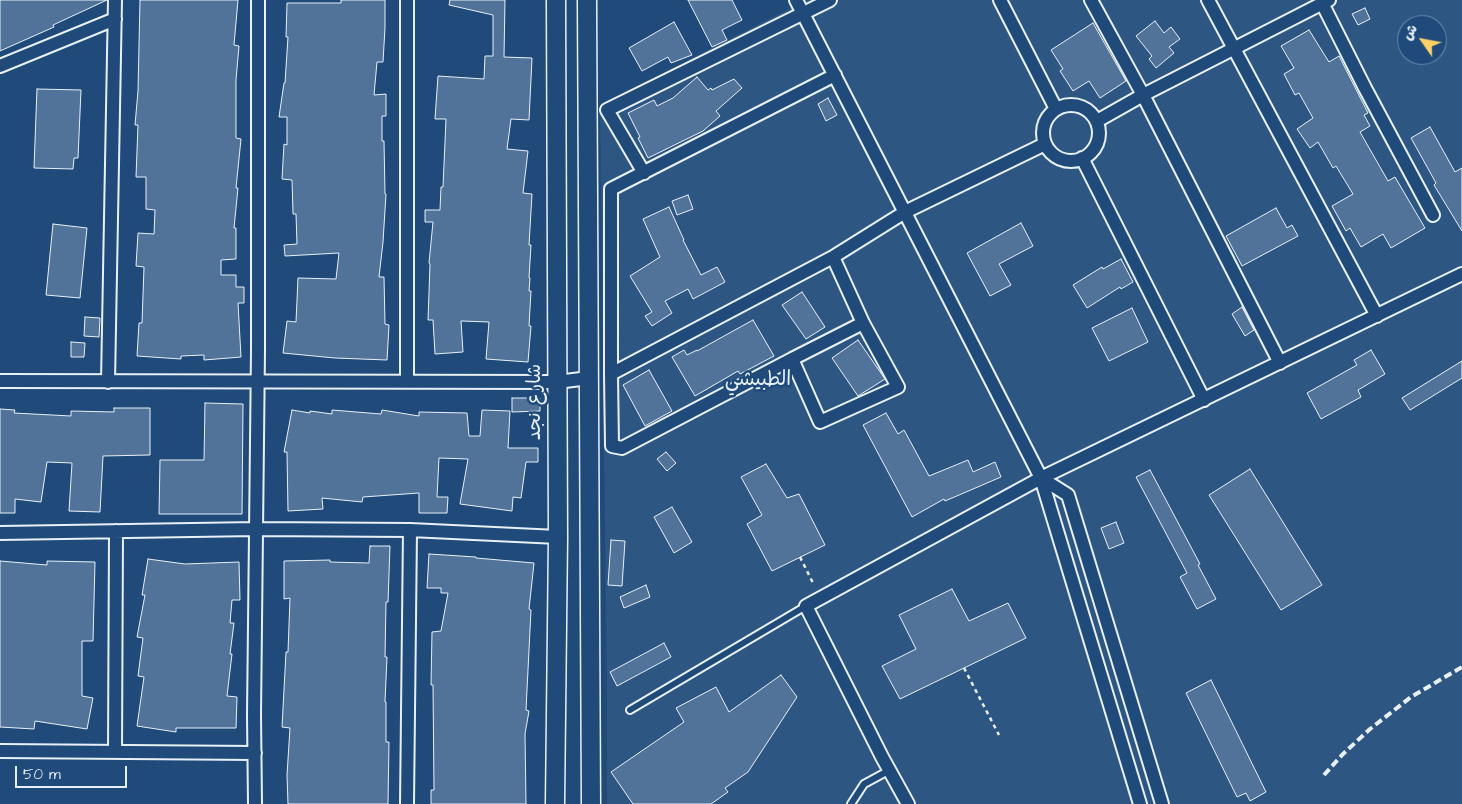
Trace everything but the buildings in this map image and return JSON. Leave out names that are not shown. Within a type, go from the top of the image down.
[{"type":"street","points":[[108,382],[115,0]]},
{"type":"street","points":[[256,804],[258,0]]},
{"type":"street","points":[[407,0],[407,381]]},
{"type":"street","name":"شارع نجد","points":[[555,804],[558,537],[556,0]]},
{"type":"street","points":[[587,0],[591,804]]},
{"type":"street","points":[[796,0],[1041,478],[1140,804]]},
{"type":"street","points":[[644,173],[607,110],[830,0]]},
{"type":"street","points":[[1000,0],[1056,109]]},
{"type":"street","points":[[1091,0],[1143,95],[1280,363]]},
{"type":"street","points":[[1208,0],[1377,316]]},
{"type":"street","points":[[1097,121],[1143,95],[1325,2],[1365,88],[1433,215]]},
{"type":"street","points":[[0,66],[115,19]]},
{"type":"street","points":[[835,76],[612,190],[612,446],[622,448],[863,323]]},
{"type":"street","points":[[1072,104],[1087,109],[1097,121],[1099,137],[1092,151],[1082,158],[1070,161],[1063,160],[1055,156],[1045,144],[1043,128],[1050,114],[1064,105],[1072,104]]},
{"type":"street","points":[[611,374],[833,257],[905,212],[1045,144]]},
{"type":"street","points":[[1082,158],[1204,400]]},
{"type":"street","points":[[792,359],[820,422],[898,386],[863,323],[833,257]]},
{"type":"street","points":[[908,804],[806,606],[1041,478],[1462,274]]},
{"type":"street","points":[[0,381],[557,382],[589,378]]},
{"type":"street","points":[[1041,478],[1068,495],[1162,804]]},
{"type":"street","points":[[0,533],[256,529],[410,530],[558,537]]},
{"type":"street","points":[[407,804],[410,530]]},
{"type":"street","points":[[114,752],[116,531]]},
{"type":"street","points":[[0,751],[255,753]]},
{"type":"lane","points":[[630,710],[806,606]]},
{"type":"lane","points":[[851,804],[864,784],[890,770]]},
{"type":"path","points":[[800,557],[821,598]]},
{"type":"path","points":[[964,668],[999,735]]},
{"type":"shaded area","points":[[806,0],[1462,0],[1462,804],[607,804],[600,105]]},
{"type":"railway","points":[[1324,775],[1370,729],[1411,697],[1462,667]]},
{"type":"district","name":"الطبيشي","points":[[758,381]]}]
